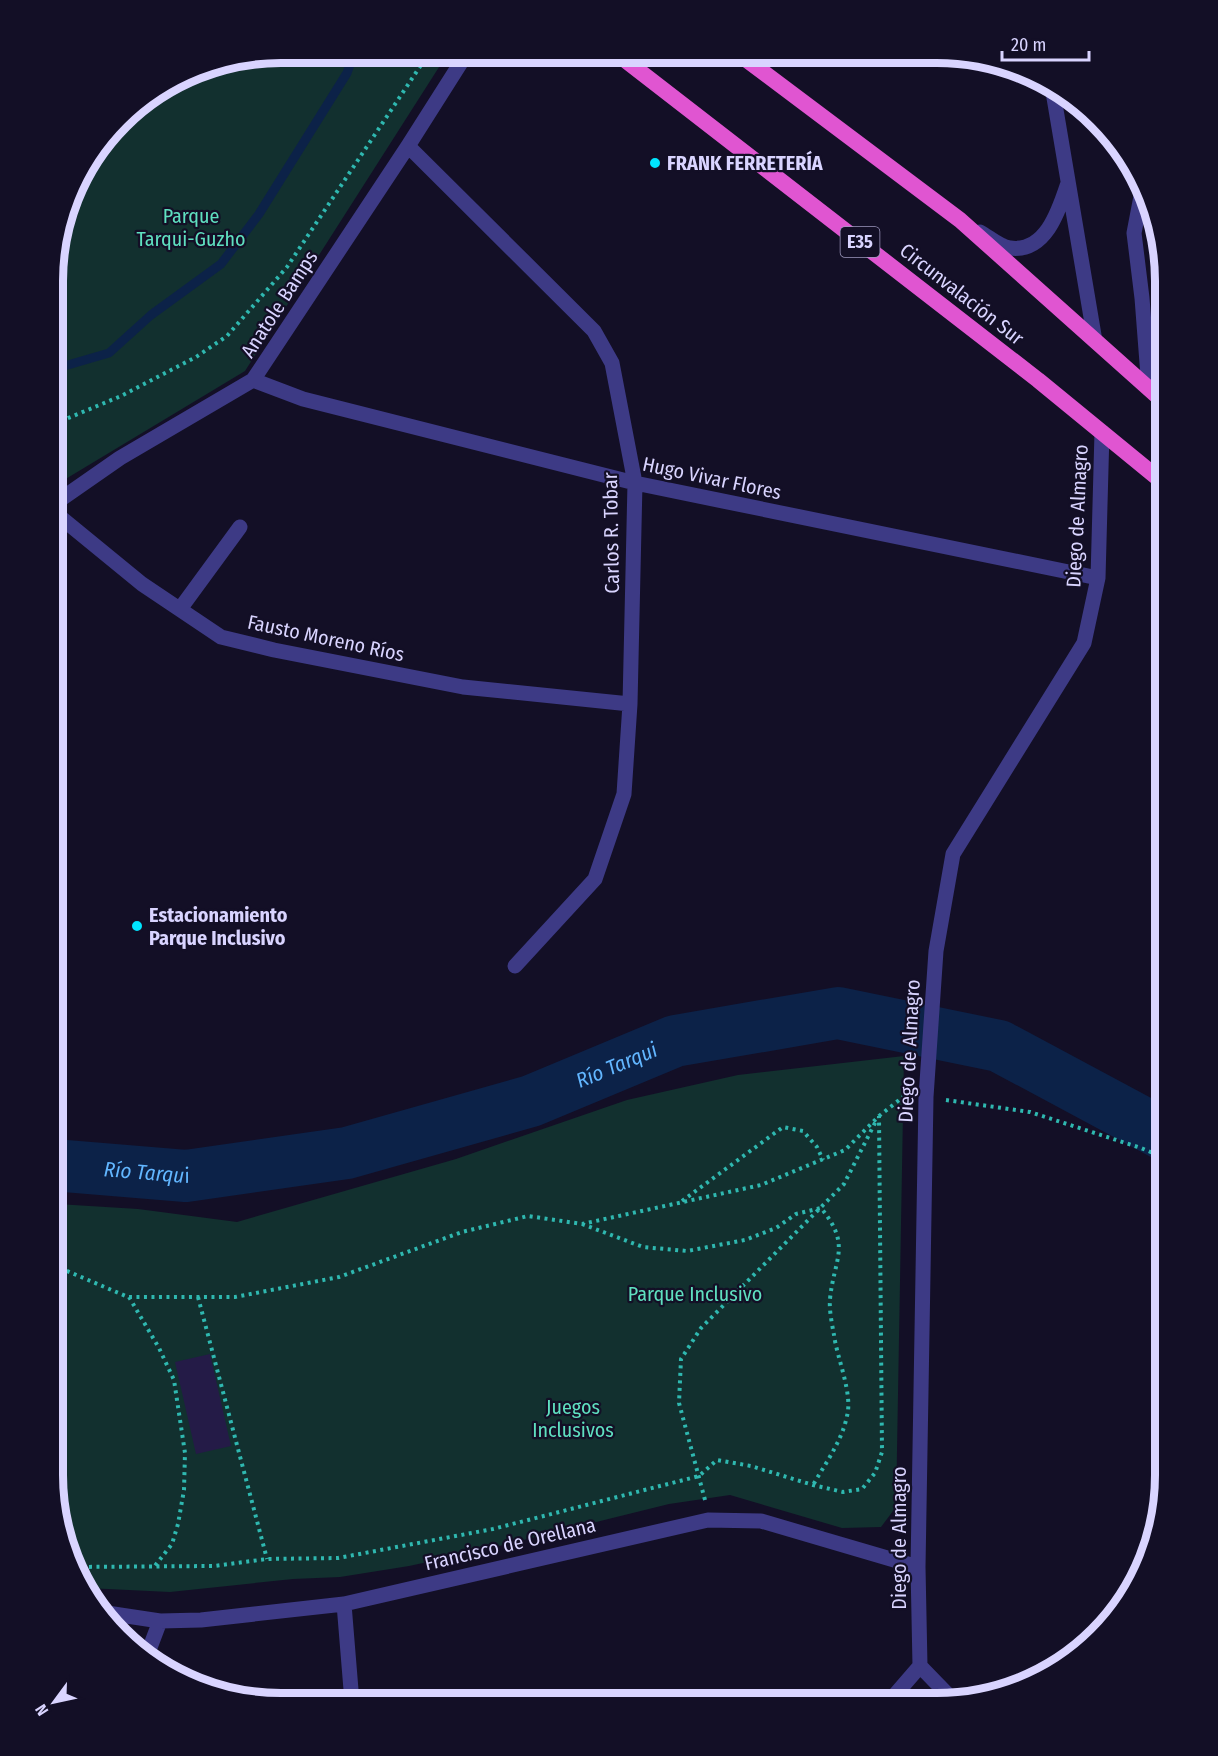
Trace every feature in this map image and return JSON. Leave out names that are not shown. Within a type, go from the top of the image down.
[{"type":"highway","name":"Circunvalación Sur","points":[[628,63],[1038,380],[1155,476]]},
{"type":"highway","points":[[751,63],[960,220],[1155,394]]},
{"type":"street","name":"Anatole Bamps","points":[[63,498],[120,458],[253,380],[408,146],[460,63]]},
{"type":"street","points":[[1054,97],[1095,341]]},
{"type":"street","name":"Carlos R. Tobar","points":[[408,146],[594,331],[612,363],[635,483],[630,704],[624,794],[595,879],[514,966]]},
{"type":"street","points":[[960,220],[1007,248],[1021,248],[1048,231],[1059,213],[1069,180]]},
{"type":"street","points":[[1140,203],[1134,233],[1149,389]]},
{"type":"street","name":"Hugo Vivar Flores","points":[[253,380],[303,399],[635,483],[1098,578]]},
{"type":"street","name":"Diego de Almagro","points":[[920,1666],[918,1567],[926,1096],[936,951],[953,854],[1084,643],[1098,578],[1102,432]]},
{"type":"street","name":"Fausto Moreno Ríos","points":[[63,519],[142,584],[221,637],[274,650],[463,687],[630,704]]},
{"type":"street","points":[[180,609],[240,527]]},
{"type":"street","name":"Francisco de Orellana","points":[[113,1614],[160,1621],[201,1620],[344,1605],[708,1520],[761,1521],[918,1567]]},
{"type":"street","points":[[344,1605],[351,1693]]},
{"type":"street","points":[[149,1649],[160,1621]]},
{"type":"street","points":[[897,1693],[920,1666],[946,1693]]},
{"type":"path","points":[[63,420],[121,396],[196,357],[227,336],[287,267],[422,63]]},
{"type":"path","points":[[107,150],[125,129]]},
{"type":"path","points":[[582,1224],[761,1185],[844,1150],[879,1116],[904,1097],[926,1096],[1030,1112],[1155,1154]]},
{"type":"path","points":[[708,1520],[699,1476],[679,1403],[681,1359],[700,1328],[844,1184],[879,1116]]},
{"type":"path","points":[[84,1566],[214,1566],[267,1558],[338,1558],[493,1528],[699,1476],[717,1460],[751,1466],[843,1492],[862,1489],[875,1473],[882,1452],[879,1116]]},
{"type":"path","points":[[679,1203],[783,1126],[803,1131],[817,1147],[823,1160]]},
{"type":"path","points":[[63,1269],[128,1297],[235,1297],[339,1277],[462,1232],[528,1216],[582,1224],[642,1247],[687,1251],[745,1240],[776,1228],[796,1214],[821,1209]]},
{"type":"path","points":[[813,1485],[841,1435],[848,1414],[847,1395],[834,1336],[830,1299],[838,1267],[839,1247],[834,1225],[821,1209]]},
{"type":"path","points":[[128,1297],[159,1348],[174,1380],[185,1453],[184,1490],[178,1524],[172,1544],[154,1567]]},
{"type":"path","points":[[198,1297],[267,1558]]},
{"type":"green space","name":"Parque Tarqui-Guzho","points":[[267,63],[442,63],[245,371],[63,481],[63,267],[70,225],[92,172],[117,137],[148,108],[172,92],[225,70]]},
{"type":"green space","name":"Parque Inclusivo","points":[[904,1056],[896,1507],[881,1527],[842,1528],[730,1495],[669,1504],[479,1551],[409,1566],[340,1577],[293,1579],[170,1592],[95,1588],[70,1531],[63,1489],[63,1204],[138,1209],[237,1222],[456,1159],[627,1100],[738,1075]]},
{"type":"building","points":[[210,1354],[231,1446],[196,1454],[175,1362]]},
{"type":"waterway","points":[[63,366],[109,353],[151,315],[221,264],[259,214],[347,73],[350,63]]},
{"type":"waterway","name":"Río Tarqui","points":[[63,1166],[186,1176],[347,1153],[531,1101],[675,1041],[838,1013],[999,1046],[1155,1130]]},
{"type":"place","name":"FRANK FERRETERÍA","points":[[655,163]]},
{"type":"place","name":"Estacionamiento Parque Inclusivo","points":[[137,926]]},
{"type":"park label","name":"Juegos Inclusivos","points":[[573,1418]]}]
